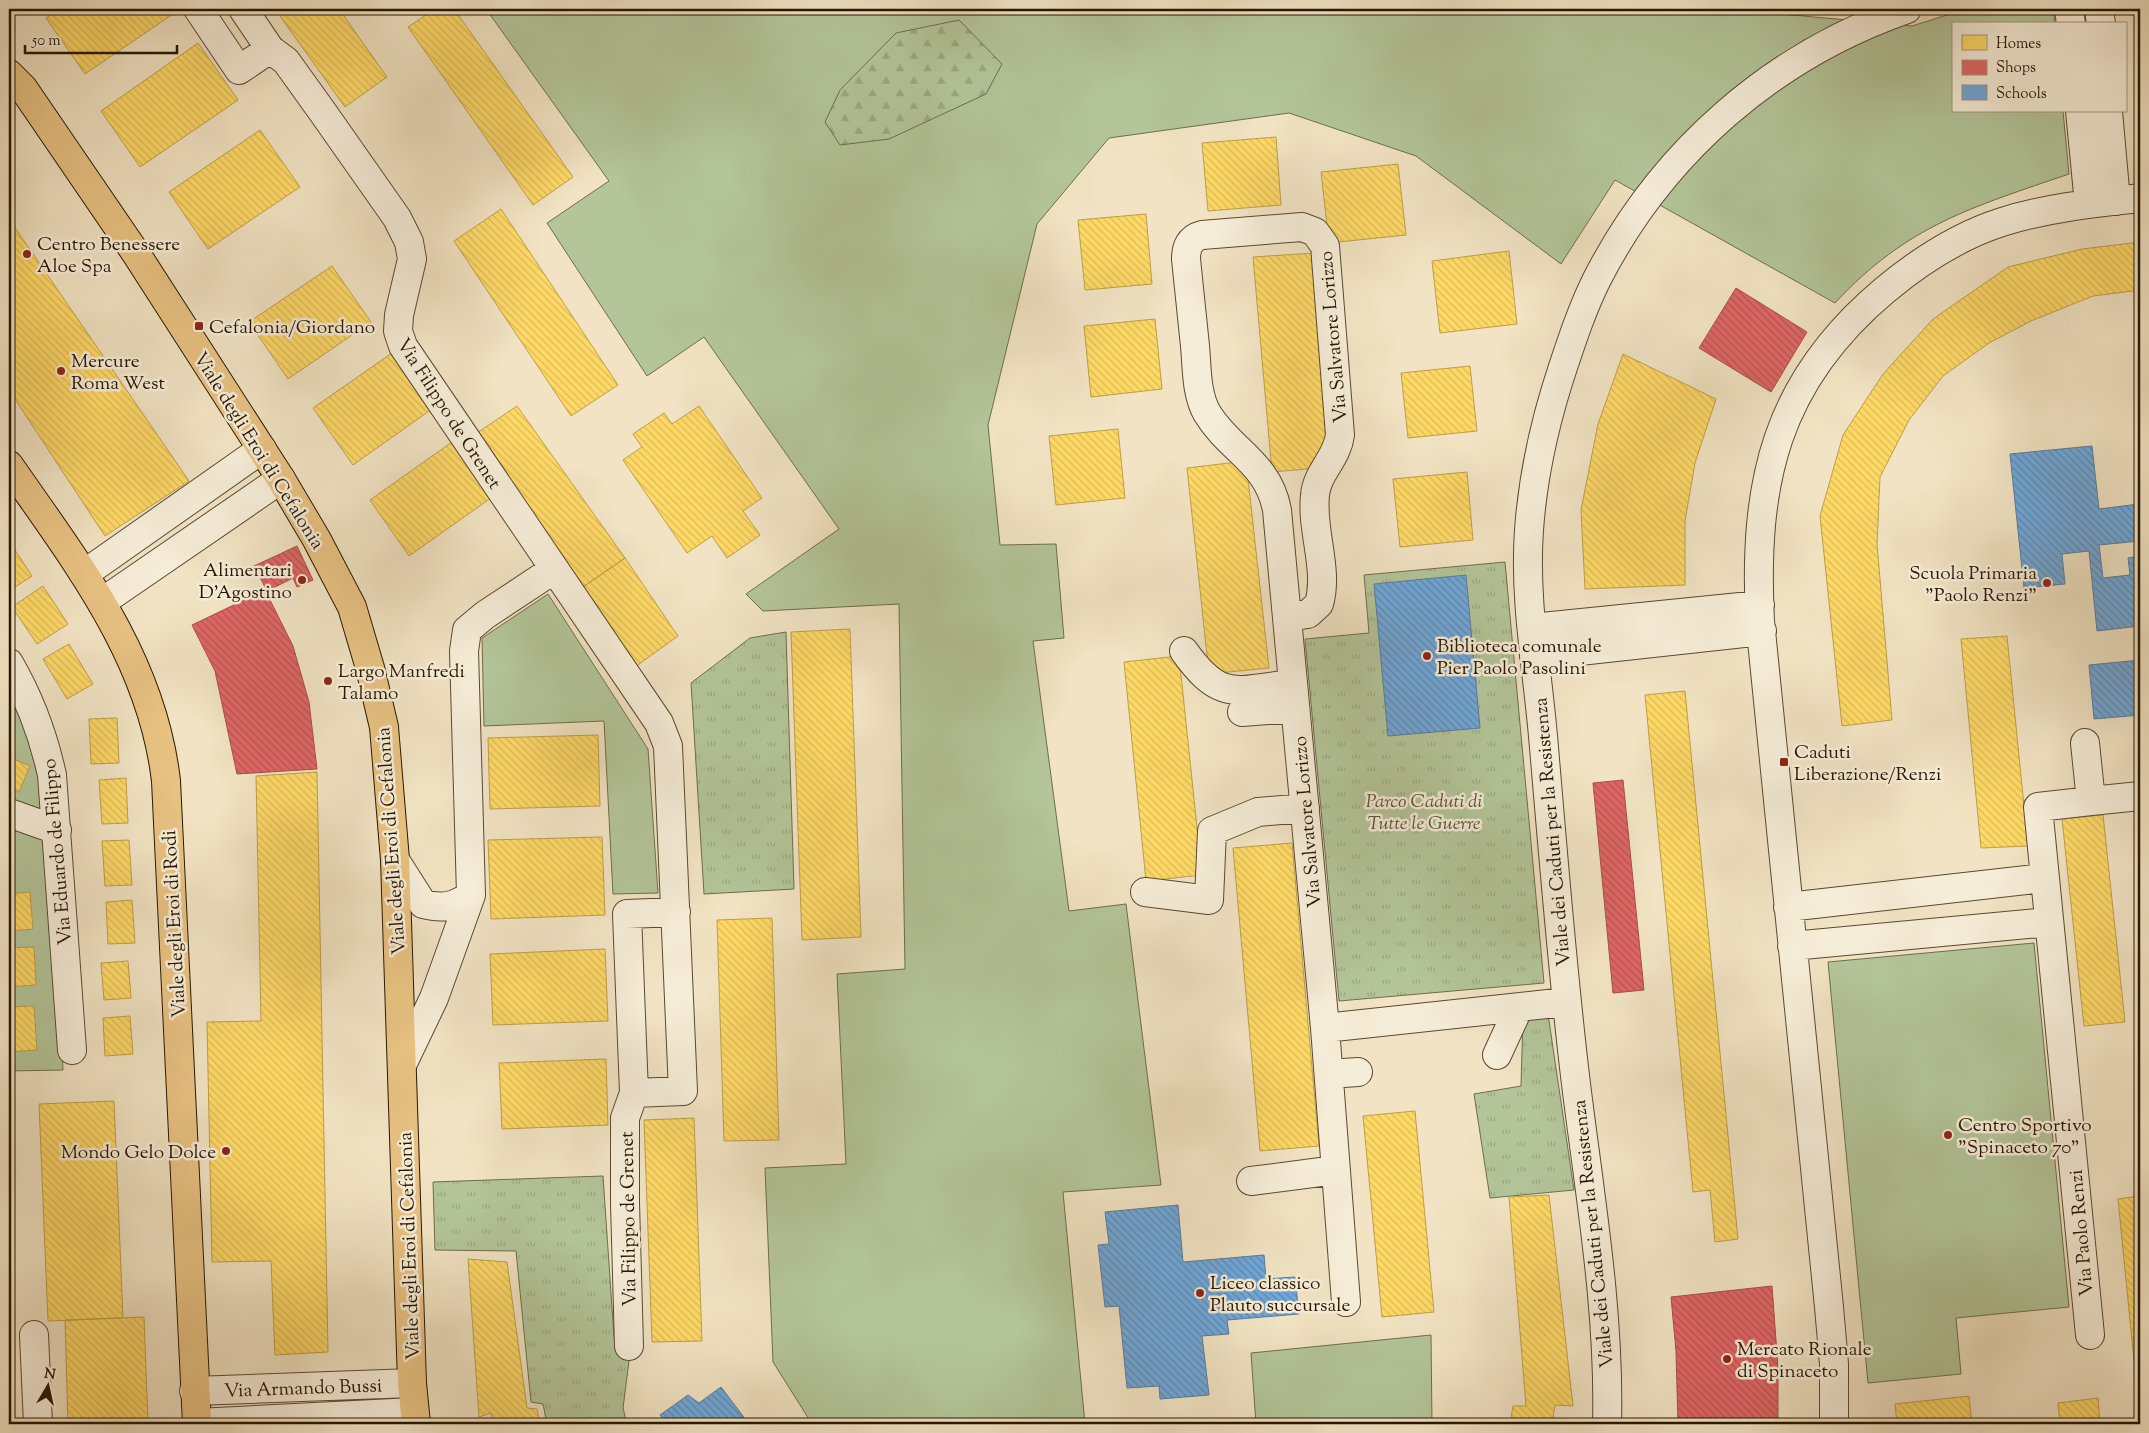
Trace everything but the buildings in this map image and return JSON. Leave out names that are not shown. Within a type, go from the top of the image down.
[{"type":"main road","name":"Viale degli Eroi di Cefalonia","points":[[16,81],[135,252],[282,479],[317,540],[352,608],[370,668],[384,727],[396,860],[412,1383],[415,1418]]},
{"type":"main road","name":"Viale degli Eroi di Rodi","points":[[9,465],[84,574],[125,643],[142,681],[157,731],[164,764],[197,1424]]},
{"type":"street","points":[[198,9],[239,70],[270,49]]},
{"type":"street","name":"Via Filippo de Grenet","points":[[243,9],[270,49],[286,61],[397,218],[409,242],[412,259],[399,315],[398,331],[403,346],[553,570],[659,723],[668,746],[683,1091],[634,1093]]},
{"type":"street","name":"Viale dei Caduti per la Resistenza","points":[[1607,1424],[1607,1370],[1601,1294],[1566,1002],[1534,656],[1529,574],[1529,528],[1535,476],[1548,418],[1570,347],[1591,292],[1606,262],[1642,204],[1685,151],[1720,118],[1775,75],[1836,40],[1907,9]]},
{"type":"street","points":[[2069,9],[2071,22]]},
{"type":"street","points":[[2099,9],[2100,22]]},
{"type":"street","name":"Viale degli Eroi di Cefalonia","points":[[9,59],[16,81]]},
{"type":"street","points":[[2080,112],[2089,204]]},
{"type":"street","points":[[1834,1424],[1834,1364],[1830,1316],[1788,907],[1761,618],[1760,529],[1769,467],[1781,430],[1802,384],[1835,338],[1895,282],[1958,239],[2020,217],[2089,204],[2128,200],[2108,112]]},
{"type":"street","name":"Via Salvatore Lorizzo","points":[[1287,617],[1308,614],[1319,604],[1322,586],[1314,507],[1315,492],[1323,471],[1337,451],[1340,435],[1325,246],[1315,232],[1302,227],[1202,235],[1191,242],[1186,254],[1200,391],[1206,411],[1261,472],[1270,485],[1277,510],[1325,1028],[1346,1302]]},
{"type":"street","points":[[84,574],[262,449]]},
{"type":"street","points":[[102,602],[282,479]]},
{"type":"street","points":[[402,1065],[434,998],[471,895],[464,651],[468,630],[485,614],[553,570]]},
{"type":"street","points":[[1532,628],[1761,618]]},
{"type":"street","points":[[1534,656],[1761,618]]},
{"type":"street","points":[[1184,651],[1202,675],[1220,688],[1294,696]]},
{"type":"street","name":"Via Eduardo de Filippo","points":[[9,663],[27,695],[41,732],[52,775],[72,1050]]},
{"type":"street","points":[[1242,712],[1294,696]]},
{"type":"street","points":[[2085,743],[2091,801]]},
{"type":"street","name":"Via Paolo Renzi","points":[[2090,1335],[2038,807],[2140,796]]},
{"type":"street","points":[[1144,892],[1210,900],[1212,830],[1258,812],[1305,808]]},
{"type":"street","points":[[9,813],[57,830]]},
{"type":"street","points":[[396,860],[422,904],[440,908],[458,904],[471,895]]},
{"type":"street","points":[[1788,907],[2044,878]]},
{"type":"street","name":"Via Filippo de Grenet","points":[[629,1346],[625,1203],[626,1118],[634,1093],[627,914],[676,912]]},
{"type":"street","points":[[1792,946],[2049,922]]},
{"type":"street","points":[[1325,1028],[1566,1002]]},
{"type":"street","points":[[1496,1054],[1518,1007]]},
{"type":"street","points":[[1329,1074],[1358,1072]]},
{"type":"street","points":[[1251,1180],[1336,1170]]},
{"type":"street","points":[[34,1335],[38,1424]]},
{"type":"street","name":"Via Armando Bussi","points":[[194,1391],[412,1383]]},
{"type":"street","name":"Via Armando Bussi","points":[[197,1424],[415,1418]]},
{"type":"green space","points":[[486,9],[1727,9],[1912,26],[1966,9],[2053,9],[2055,22],[1952,22],[1952,112],[2063,112],[2069,174],[1972,209],[1915,237],[1888,255],[1862,276],[1835,303],[1615,180],[1561,264],[1416,156],[1289,113],[1109,138],[1037,224],[988,425],[1000,545],[1056,544],[1064,638],[1033,641],[1069,911],[1126,904],[1161,1185],[1063,1192],[1085,1424],[812,1424],[773,1362],[765,1168],[846,1164],[837,974],[905,969],[899,604],[763,611],[746,594],[839,529],[704,337],[647,376],[547,223],[609,181]]},
{"type":"green space","points":[[959,20],[1002,64],[986,94],[889,139],[840,145],[825,122],[840,90],[896,33]]},
{"type":"green space","name":"Parco Caduti di Tutte le Guerre","points":[[1505,562],[1544,983],[1339,1001],[1305,639],[1369,633],[1364,575]]},
{"type":"green space","points":[[548,594],[648,749],[658,893],[613,894],[604,721],[484,726],[482,638]]},
{"type":"green space","points":[[786,632],[794,889],[704,894],[691,683],[750,638]]},
{"type":"green space","points":[[9,676],[38,739],[43,810],[33,810],[9,799]]},
{"type":"green space","points":[[9,826],[44,840],[59,989],[63,1070],[9,1071]]},
{"type":"green space","name":"Centro Sportivo \"Spinaceto 70\"","points":[[2034,943],[2069,1307],[1956,1318],[1961,1374],[1868,1383],[1828,962]]},
{"type":"green space","points":[[1548,1014],[1574,1190],[1490,1198],[1474,1094],[1521,1086],[1523,1016]]},
{"type":"green space","points":[[603,1176],[614,1337],[629,1361],[623,1408],[627,1424],[547,1424],[543,1404],[531,1402],[516,1251],[435,1250],[433,1182]]},
{"type":"green space","points":[[1431,1335],[1432,1424],[1256,1424],[1251,1353]]},
{"type":"place","name":"Centro Benessere Aloe Spa","points":[[27,254]]},
{"type":"place","name":"Cefalonia/Giordano","points":[[199,326]]},
{"type":"place","name":"Mercure Roma West","points":[[61,371]]},
{"type":"place","name":"Alimentari D'Agostino","points":[[302,580]]},
{"type":"place","name":"Scuola Primaria \"Paolo Renzi\"","points":[[2047,583]]},
{"type":"place","name":"Biblioteca comunale Pier Paolo Pasolini","points":[[1427,656]]},
{"type":"place","name":"Largo Manfredi Talamo","points":[[328,681]]},
{"type":"place","name":"Caduti Liberazione/Renzi","points":[[1784,762]]},
{"type":"place","name":"Centro Sportivo \"Spinaceto 70\"","points":[[1948,1135]]},
{"type":"place","name":"Mondo Gelo Dolce","points":[[226,1151]]},
{"type":"place","name":"Liceo classico Plauto succursale","points":[[1200,1293]]},
{"type":"place","name":"Mercato Rionale di Spinaceto","points":[[1727,1359]]}]
